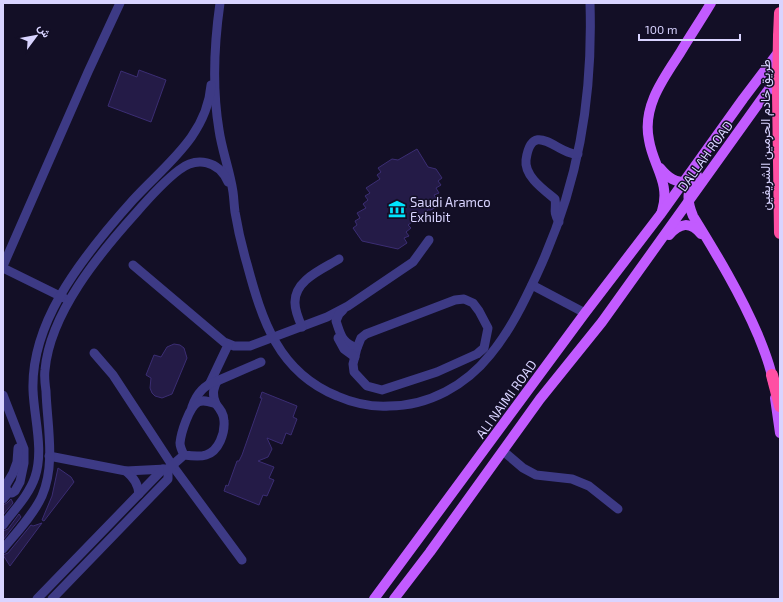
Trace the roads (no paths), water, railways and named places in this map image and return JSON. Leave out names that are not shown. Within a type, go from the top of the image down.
[{"type":"highway","name":"طريق خادم الحرمين الشريفين","points":[[780,13],[778,92],[780,233]]},
{"type":"highway","points":[[772,374],[780,406]]},
{"type":"main road","points":[[660,215],[664,200],[664,184],[648,140],[648,126],[652,101],[657,89],[711,3]]},
{"type":"main road","name":"DALLAH ROAD","points":[[660,215],[688,183],[743,99],[780,50]]},
{"type":"main road","name":"DALLAH ROAD","points":[[652,254],[688,201],[780,74]]},
{"type":"main road","points":[[651,150],[665,175],[675,181],[688,183],[701,180],[709,173]]},
{"type":"main road","points":[[688,183],[688,201],[693,216],[737,290],[749,313],[761,343],[772,374],[780,433]]},
{"type":"main road","name":"ALI NAIMI ROAD","points":[[374,599],[585,312],[660,215]]},
{"type":"main road","points":[[394,599],[430,552],[540,399],[602,322],[652,254],[673,231],[681,225],[691,226],[700,232],[716,254]]},
{"type":"street","points":[[69,301],[3,267],[88,72],[120,3]]},
{"type":"street","points":[[220,3],[215,60],[219,131],[234,196],[241,245],[261,313],[273,338],[290,363],[304,376],[329,393],[344,399],[369,405],[396,406],[414,404],[432,398],[452,388],[471,375],[483,364],[492,352],[511,323],[532,285],[559,222],[578,154],[589,85],[590,3]]},
{"type":"street","points":[[3,525],[23,499],[35,477],[38,448],[33,390],[36,361],[42,335],[60,296],[92,249],[116,219],[174,159],[188,142],[199,124],[206,108],[210,92],[212,68],[215,60]]},
{"type":"street","points":[[559,222],[554,211],[555,199],[534,180],[527,168],[526,163],[528,149],[533,142],[544,140],[551,142],[570,154],[578,154]]},
{"type":"street","points":[[3,549],[37,506],[46,484],[50,456],[45,370],[52,337],[69,301],[102,253],[120,231],[154,193],[184,166],[192,163],[203,162],[218,168],[224,174],[234,196]]},
{"type":"street","points":[[357,348],[348,344],[342,338],[336,321],[338,314],[412,262],[429,240]]},
{"type":"street","points":[[302,327],[295,303],[298,288],[308,279],[339,259]]},
{"type":"street","points":[[134,265],[228,345],[242,347],[250,346],[327,317],[348,306]]},
{"type":"street","points":[[532,285],[585,312]]},
{"type":"street","points":[[464,299],[473,302],[480,311],[488,328],[484,348],[477,354],[437,372],[382,390],[367,386],[354,372],[353,364],[355,357],[361,338],[366,334],[455,300],[464,299]]},
{"type":"street","points":[[327,317],[344,349],[355,357]]},
{"type":"street","points":[[37,599],[139,494],[168,468],[184,455],[206,455],[213,451],[219,444],[223,436],[224,421],[222,413],[213,396],[213,382],[228,345]]},
{"type":"street","points":[[94,353],[122,389],[168,468],[242,560]]},
{"type":"street","points":[[184,455],[180,445],[184,426],[196,397],[213,382],[261,362]]},
{"type":"street","points":[[3,395],[18,435],[17,462],[6,485],[6,496]]},
{"type":"street","points":[[191,408],[203,400],[216,404]]},
{"type":"street","points":[[503,450],[523,468],[536,474],[572,479],[589,486],[618,509]]},
{"type":"street","points":[[50,456],[126,471],[168,468]]},
{"type":"street","points":[[52,599],[168,479],[168,468]]},
{"type":"street","points":[[126,471],[137,484],[139,494]]},
{"type":"street","points":[[23,499],[27,508],[37,506]]},
{"type":"place","name":"Saudi Aramco Exhibit","points":[[397,209]]}]
